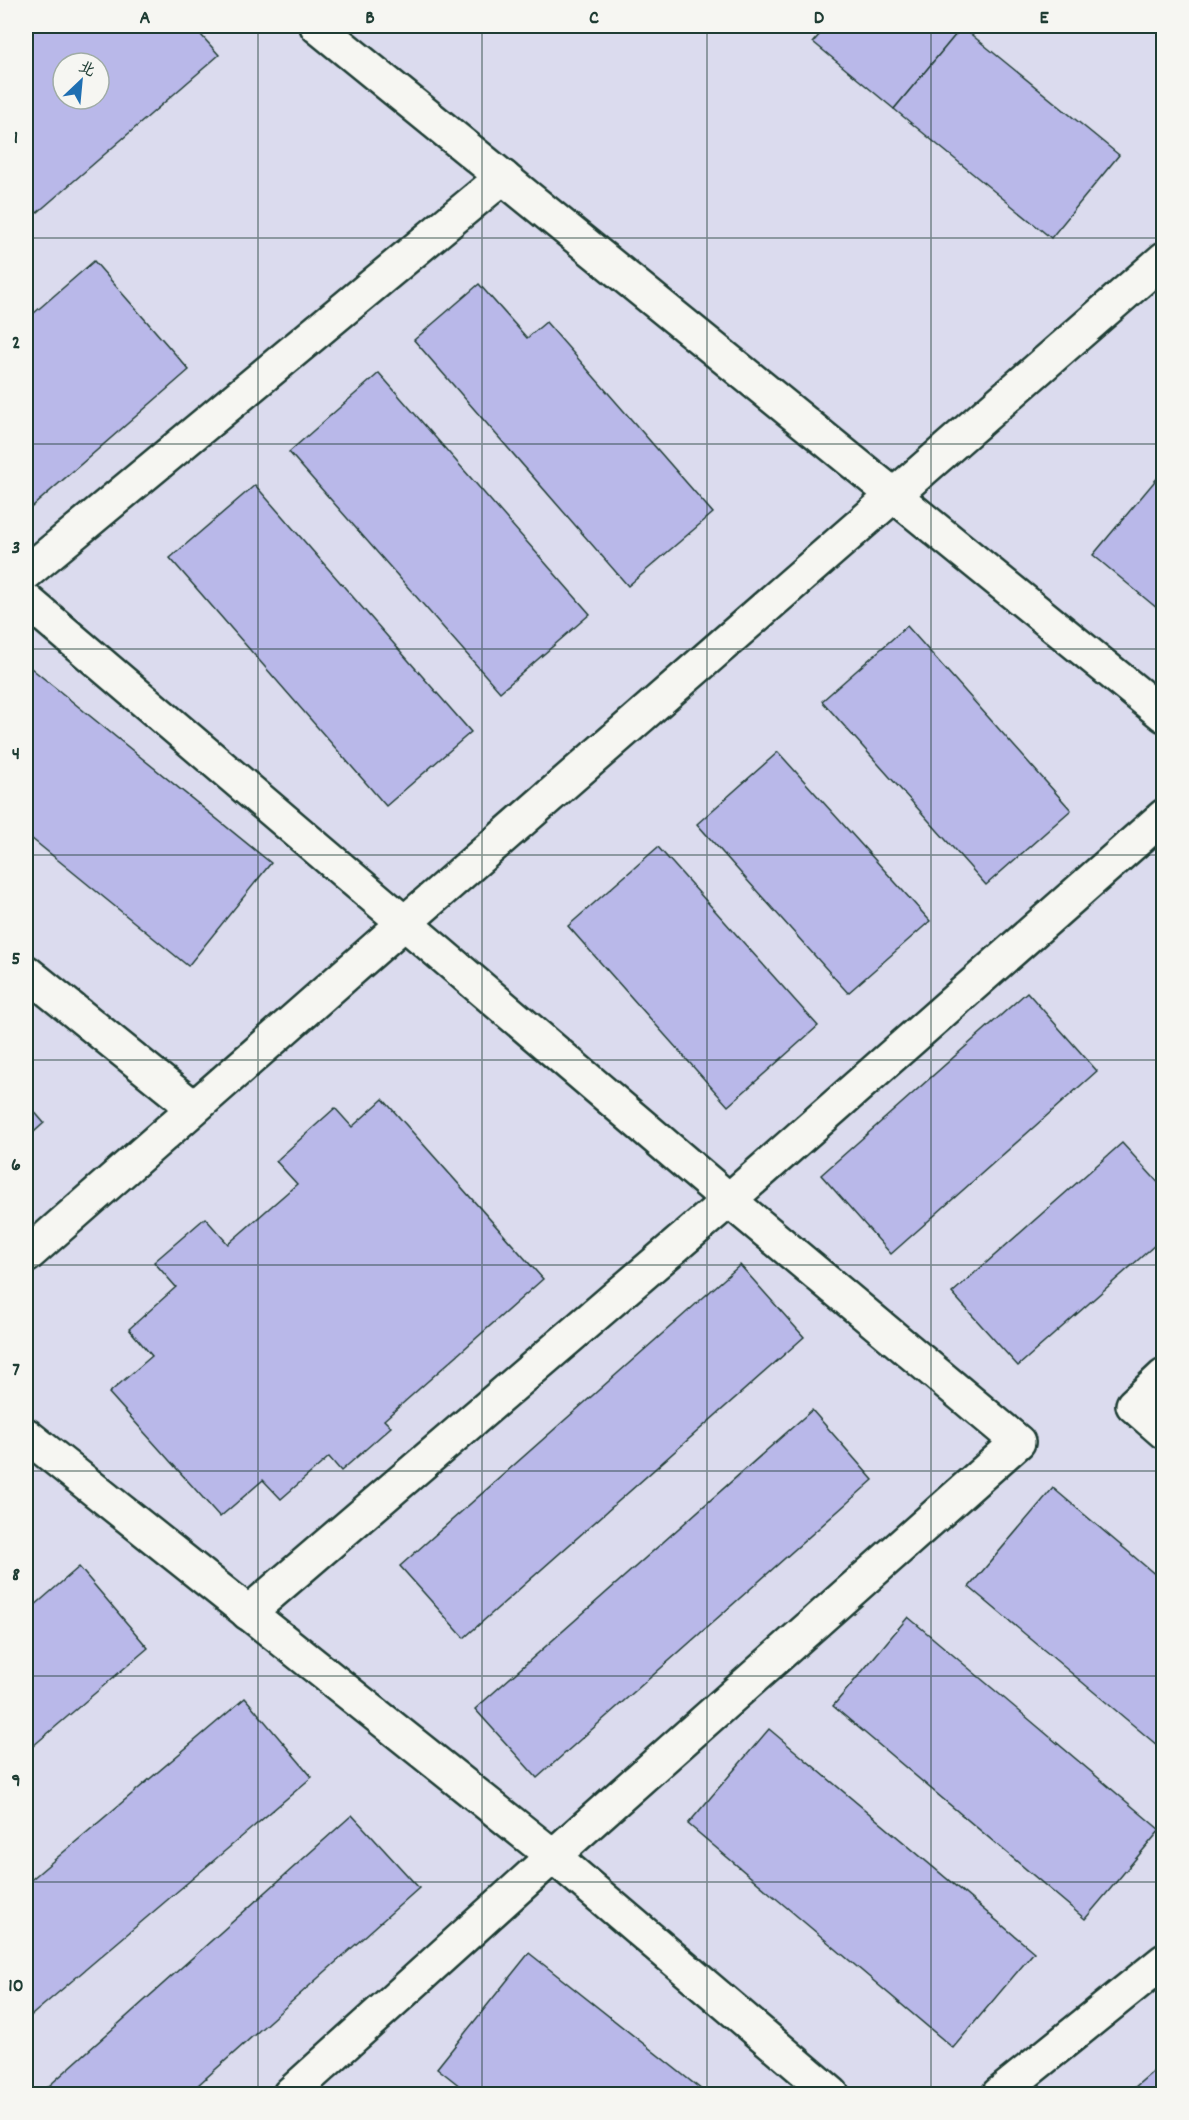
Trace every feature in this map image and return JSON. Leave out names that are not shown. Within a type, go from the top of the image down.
[{"type":"street","points":[[317,26],[1164,715]]},
{"type":"street","points":[[26,573],[503,177]]},
{"type":"street","points":[[26,1256],[193,1107],[896,496],[1164,259]]},
{"type":"street","points":[[26,600],[729,1200],[1018,1442],[553,1856],[290,2094]]},
{"type":"street","points":[[248,1613],[729,1200],[1164,816]]},
{"type":"street","points":[[26,972],[193,1107]]},
{"type":"street","points":[[1164,1376],[1133,1405],[1164,1432]]},
{"type":"street","points":[[26,1435],[553,1856],[832,2094]]},
{"type":"street","points":[[999,2094],[1164,1961]]},
{"type":"shaded area","points":[[26,26],[1163,26],[1163,2094],[26,2094]]},
{"type":"building","points":[[35,26],[193,26],[219,55],[37,213],[26,200],[26,34]]},
{"type":"building","points":[[827,26],[963,26],[894,109],[813,42]]},
{"type":"building","points":[[962,27],[1119,155],[1051,238],[894,109]]},
{"type":"building","points":[[94,261],[189,370],[26,512],[26,320]]},
{"type":"building","points":[[479,284],[527,338],[546,322],[713,513],[628,586],[414,340]]},
{"type":"building","points":[[379,373],[590,614],[500,692],[289,452]]},
{"type":"building","points":[[1164,470],[1164,614],[1093,555]]},
{"type":"building","points":[[255,485],[471,732],[386,806],[170,558]]},
{"type":"building","points":[[907,626],[1071,810],[986,885],[822,701]]},
{"type":"building","points":[[26,664],[271,863],[188,966],[26,834]]},
{"type":"building","points":[[778,752],[930,921],[848,993],[697,824]]},
{"type":"building","points":[[658,847],[818,1026],[728,1106],[568,926]]},
{"type":"building","points":[[1027,992],[1097,1071],[891,1254],[821,1175]]},
{"type":"building","points":[[383,1099],[543,1279],[384,1420],[391,1427],[341,1471],[329,1457],[281,1499],[263,1480],[220,1517],[109,1393],[152,1356],[129,1329],[176,1287],[154,1262],[205,1218],[228,1244],[297,1184],[276,1161],[335,1108],[352,1127]]},
{"type":"building","points":[[26,1102],[44,1123],[26,1139]]},
{"type":"building","points":[[1122,1143],[1164,1189],[1164,1237],[1018,1366],[952,1293]]},
{"type":"building","points":[[740,1265],[804,1337],[464,1638],[400,1566]]},
{"type":"building","points":[[812,1410],[873,1480],[537,1778],[475,1709]]},
{"type":"building","points":[[1053,1488],[1164,1582],[1164,1751],[969,1587]]},
{"type":"building","points":[[79,1567],[148,1648],[26,1752],[26,1613]]},
{"type":"building","points":[[908,1617],[1160,1830],[1085,1919],[833,1706]]},
{"type":"building","points":[[245,1698],[312,1777],[26,2020],[26,1884]]},
{"type":"building","points":[[769,1729],[1034,1952],[953,2048],[688,1824]]},
{"type":"building","points":[[352,1815],[419,1888],[188,2094],[40,2094]]},
{"type":"building","points":[[529,1953],[707,2094],[470,2094],[437,2068]]},
{"type":"building","points":[[1164,2062],[1164,2094],[1127,2094]]}]
